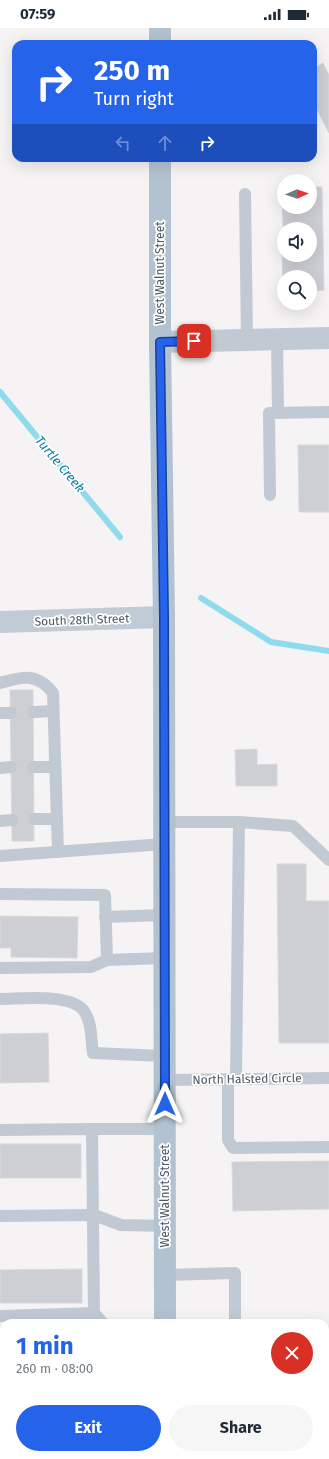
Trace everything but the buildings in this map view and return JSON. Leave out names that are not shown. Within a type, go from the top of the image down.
[{"type":"main road","points":[[160,28],[160,40]]},
{"type":"main road","name":"West Walnut Street","points":[[160,162],[160,342],[164,617],[165,1319]]},
{"type":"street","points":[[160,342],[329,338]]},
{"type":"street","name":"South 28th Street","points":[[0,622],[164,617]]},
{"type":"lane","points":[[245,194],[247,340]]},
{"type":"lane","points":[[277,339],[278,412]]},
{"type":"lane","points":[[270,495],[270,412],[329,412]]},
{"type":"lane","points":[[0,683],[31,677],[46,684],[53,693],[58,852]]},
{"type":"lane","points":[[33,712],[53,711]]},
{"type":"lane","points":[[33,767],[55,766]]},
{"type":"lane","points":[[34,819],[57,819]]},
{"type":"lane","points":[[164,822],[239,822],[293,826],[329,860]]},
{"type":"lane","points":[[239,822],[232,1079],[228,1140],[233,1148],[329,1147]]},
{"type":"lane","points":[[0,856],[164,844]]},
{"type":"lane","points":[[0,894],[105,895],[107,960]]},
{"type":"lane","points":[[105,917],[164,915]]},
{"type":"lane","points":[[0,968],[91,967],[107,960],[164,958]]},
{"type":"lane","points":[[0,999],[64,999],[76,1004],[84,1011],[89,1024],[93,1054],[164,1056]]},
{"type":"lane","name":"North Halsted Circle","points":[[165,1080],[329,1078]]},
{"type":"lane","points":[[92,1129],[94,1313],[99,1319]]},
{"type":"lane","points":[[0,1130],[165,1129]]},
{"type":"lane","points":[[0,1216],[94,1215],[121,1225],[165,1226]]},
{"type":"lane","points":[[165,1275],[235,1273],[235,1319]]},
{"type":"lane","points":[[0,1316],[18,1319],[94,1313]]},
{"type":"waterway","name":"Turtle Creek","points":[[0,392],[120,537]]},
{"type":"waterway","name":"Turtle Creek","points":[[201,598],[271,642],[329,651]]},
{"type":"route","points":[[165,1104],[164,553],[160,342],[194,341]]}]
